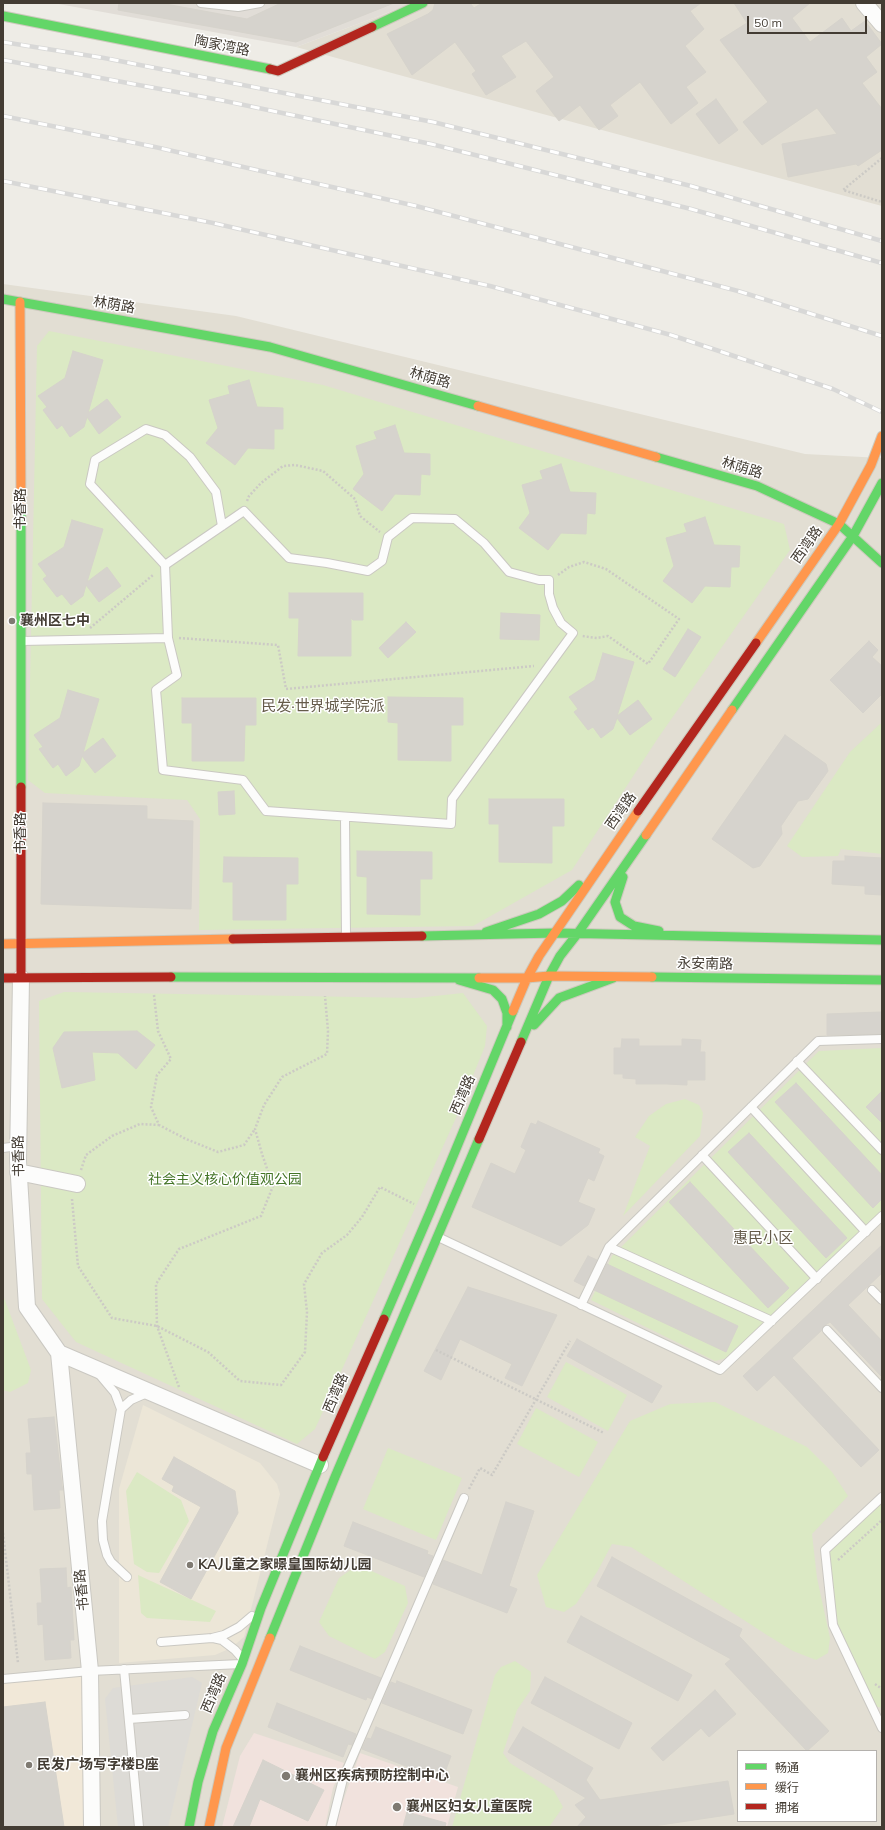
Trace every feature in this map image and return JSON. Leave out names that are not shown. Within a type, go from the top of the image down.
[{"type":"main road","name":"陶家湾路","points":[[3,16],[278,71],[423,3]]},
{"type":"main road","name":"林荫路","points":[[3,299],[270,347],[757,486],[839,524],[882,563]]},
{"type":"main road","name":"书香路","points":[[20,302],[22,641],[21,978]]},
{"type":"main road","name":"西湾路","points":[[188,1827],[198,1782],[213,1731],[242,1662],[261,1608],[320,1465],[430,1212],[527,978],[538,956],[556,933],[601,865],[839,524],[871,465],[882,436]]},
{"type":"main road","points":[[209,1827],[226,1748],[335,1477],[549,976],[560,956],[578,933],[633,854],[852,536],[882,483]]},
{"type":"main road","points":[[633,854],[615,902],[620,917],[634,926],[679,935]]},
{"type":"main road","points":[[479,935],[539,914],[562,901],[601,865]]},
{"type":"main road","name":"永安南路","points":[[3,944],[556,933],[882,940]]},
{"type":"main road","name":"永安南路","points":[[3,978],[527,978],[549,976],[882,980]]},
{"type":"main road","points":[[524,1036],[559,998],[617,977]]},
{"type":"main road","points":[[452,978],[493,990],[502,999],[507,1013],[507,1027]]},
{"type":"street","points":[[864,3],[882,24]]},
{"type":"street","name":"书香路","points":[[21,978],[10,1147],[18,1172],[27,1307],[59,1353],[90,1671],[92,1827]]},
{"type":"street","points":[[18,1172],[77,1184]]},
{"type":"street","points":[[59,1353],[320,1465]]},
{"type":"lane","points":[[201,3],[238,7],[260,3]]},
{"type":"lane","points":[[164,566],[244,511],[289,558],[327,563],[368,571],[382,561],[388,537],[412,518],[455,519],[484,543],[509,572],[538,580],[549,580],[549,594],[553,608],[561,623],[573,633],[452,799],[451,824],[266,811],[243,780],[163,770],[156,690],[177,675],[168,638],[164,566],[90,484],[95,460],[146,429],[165,435],[190,457],[216,492],[222,526]]},
{"type":"lane","points":[[22,641],[168,638]]},
{"type":"lane","points":[[345,817],[346,937]]},
{"type":"lane","points":[[581,1305],[609,1247],[818,1041],[880,1041]]},
{"type":"lane","points":[[797,1062],[882,1150]]},
{"type":"lane","points":[[751,1108],[866,1232]]},
{"type":"lane","points":[[702,1155],[817,1278]]},
{"type":"lane","points":[[437,1236],[720,1370],[882,1216]]},
{"type":"lane","points":[[609,1247],[772,1321]]},
{"type":"lane","points":[[872,1290],[882,1300]]},
{"type":"lane","points":[[827,1330],[882,1388]]},
{"type":"lane","points":[[94,1368],[115,1393],[121,1409],[102,1521],[103,1540],[107,1555],[111,1562],[127,1577]]},
{"type":"lane","points":[[121,1409],[131,1400],[144,1393],[154,1393]]},
{"type":"lane","points":[[882,1497],[825,1550],[833,1625],[882,1728]]},
{"type":"lane","points":[[330,1827],[343,1779],[464,1498]]},
{"type":"lane","points":[[161,1642],[212,1638],[224,1635],[239,1627],[261,1608]]},
{"type":"lane","points":[[3,1679],[90,1671],[242,1662],[235,1650],[222,1640],[212,1638]]},
{"type":"lane","points":[[124,1669],[139,1827]]},
{"type":"lane","points":[[129,1719],[185,1715]]},
{"type":"path","points":[[882,158],[843,190],[882,202]]},
{"type":"path","points":[[244,511],[249,496],[261,483],[283,466],[295,465],[323,470],[356,499],[360,516],[388,537]]},
{"type":"path","points":[[549,580],[569,567],[584,562],[606,569],[679,619],[648,664],[608,636],[586,638],[573,633]]},
{"type":"path","points":[[76,640],[164,566]]},
{"type":"path","points":[[168,638],[278,645],[286,689],[550,665]]},
{"type":"path","points":[[324,977],[328,1031],[327,1054],[282,1077],[264,1105],[256,1129],[244,1145],[218,1152],[186,1139],[159,1125],[140,1124],[112,1136],[86,1155],[72,1200],[78,1266],[112,1318],[157,1326],[208,1352],[240,1381],[282,1386],[305,1352],[307,1312],[304,1284],[322,1254],[347,1235],[362,1217],[380,1187],[430,1212]]},
{"type":"path","points":[[152,978],[158,1031],[170,1059],[157,1075],[151,1106],[159,1125]]},
{"type":"path","points":[[186,1407],[157,1326],[156,1284],[179,1249],[261,1216],[273,1186],[262,1154],[256,1129]]},
{"type":"path","points":[[464,1498],[480,1468],[492,1475],[570,1341]]},
{"type":"path","points":[[436,1350],[604,1433]]},
{"type":"path","points":[[836,1566],[838,1560],[882,1520]]},
{"type":"path","points":[[3,1533],[18,1663]]},
{"type":"path","points":[[870,1680],[882,1689]]},
{"type":"shaded area","points":[[53,3],[414,3],[296,47]]},
{"type":"shaded area","points":[[414,3],[882,3],[882,206],[296,47]]},
{"type":"shaded area","points":[[3,284],[236,316],[805,454],[882,458],[882,1827],[3,1827]]},
{"type":"shaded area","name":"襄州区七中","points":[[3,299],[20,302],[21,944],[3,944]]},
{"type":"shaded area","name":"KA儿童之家暻皇国际幼儿园","points":[[143,1405],[260,1463],[277,1484],[280,1494],[244,1637],[231,1648],[215,1655],[119,1663],[119,1489]]},
{"type":"shaded area","points":[[90,1671],[92,1827],[3,1827],[3,1679]]},
{"type":"shaded area","points":[[192,1677],[202,1683],[168,1827],[118,1827],[105,1699],[113,1688]]},
{"type":"shaded area","name":"襄州区疾病预防控制中心","points":[[254,1733],[344,1763],[333,1788],[325,1827],[222,1827],[240,1756]]},
{"type":"shaded area","name":"襄州区妇女儿童医院","points":[[360,1753],[458,1787],[447,1827],[334,1827]]},
{"type":"green space","points":[[49,331],[323,385],[784,524],[790,550],[658,738],[572,870],[473,926],[199,930],[200,819],[187,800],[45,793],[28,780],[37,346]]},
{"type":"green space","points":[[880,724],[882,725],[882,854],[841,849],[838,856],[802,857],[787,846],[850,752]]},
{"type":"green space","name":"社会主义核心价值观公园","points":[[64,992],[416,998],[463,993],[487,1026],[485,1046],[455,1120],[315,1429],[297,1444],[76,1342],[42,1299],[39,1001]]},
{"type":"green space","points":[[882,1048],[882,1210],[727,1358],[715,1361],[591,1300],[612,1256],[819,1051]]},
{"type":"green space","points":[[685,1099],[699,1105],[703,1113],[700,1136],[623,1216],[650,1146],[635,1137],[649,1116],[666,1104]]},
{"type":"green space","points":[[3,1295],[31,1370],[28,1383],[10,1392],[3,1390]]},
{"type":"green space","points":[[566,1362],[627,1395],[608,1431],[547,1397]]},
{"type":"green space","points":[[715,1402],[807,1447],[832,1472],[848,1496],[812,1534],[817,1578],[830,1638],[828,1653],[816,1660],[793,1651],[631,1547],[612,1544],[597,1572],[576,1604],[564,1612],[546,1607],[537,1575],[630,1421],[670,1404]]},
{"type":"green space","points":[[536,1408],[598,1442],[579,1477],[517,1444]]},
{"type":"green space","points":[[388,1448],[462,1478],[436,1540],[363,1509]]},
{"type":"green space","points":[[137,1472],[181,1500],[189,1521],[159,1573],[147,1572],[134,1564],[126,1491]]},
{"type":"green space","points":[[882,1497],[882,1708],[871,1705],[833,1625],[825,1550]]},
{"type":"green space","points":[[358,1565],[405,1586],[408,1603],[385,1652],[375,1659],[329,1636],[319,1622],[339,1578]]},
{"type":"green space","points":[[138,1575],[216,1611],[210,1622],[147,1618],[141,1613]]},
{"type":"green space","points":[[515,1661],[531,1672],[530,1691],[517,1710],[503,1753],[510,1763],[554,1791],[563,1807],[549,1827],[452,1827],[495,1675],[501,1667]]},
{"type":"building","points":[[119,3],[160,3],[247,19],[281,3],[394,3],[296,42],[118,10]]},
{"type":"building","points":[[435,3],[470,3],[474,8],[482,3],[701,3],[690,11],[704,29],[685,46],[706,72],[686,87],[698,103],[671,124],[640,82],[610,105],[618,116],[599,130],[580,105],[559,121],[536,91],[554,77],[526,41],[501,56],[516,77],[486,95],[472,74],[476,71],[455,42],[412,75],[387,34],[428,14],[433,10]]},
{"type":"building","points":[[734,3],[810,3],[792,18],[810,42],[842,18],[851,31],[865,21],[882,44],[866,57],[877,72],[862,83],[882,109],[882,150],[858,166],[856,164],[788,177],[782,144],[837,134],[817,108],[762,145],[743,122],[768,102],[720,40],[747,23]]},
{"type":"building","points":[[716,99],[738,130],[719,144],[696,114]]},
{"type":"building","points":[[73,351],[103,360],[88,413],[107,399],[121,417],[99,434],[87,417],[84,427],[70,437],[62,425],[57,429],[43,410],[47,407],[38,396],[65,378]]},
{"type":"building","points":[[249,380],[257,407],[283,408],[283,429],[274,429],[274,449],[248,448],[235,465],[206,443],[218,428],[209,400],[230,394],[228,386]]},
{"type":"building","points":[[395,425],[404,453],[430,454],[430,475],[421,474],[420,495],[395,494],[382,511],[353,489],[364,474],[356,446],[377,439],[374,432]]},
{"type":"building","points":[[561,464],[570,492],[596,493],[595,514],[587,513],[586,534],[561,533],[548,550],[519,528],[530,513],[522,485],[543,479],[540,471]]},
{"type":"building","points":[[705,517],[714,545],[740,546],[739,567],[731,567],[730,587],[705,586],[692,603],[663,581],[674,566],[666,538],[687,532],[684,524]]},
{"type":"building","points":[[72,520],[103,529],[87,582],[107,567],[121,586],[99,602],[86,585],[83,596],[71,605],[62,594],[57,597],[43,579],[47,576],[38,564],[64,547]]},
{"type":"building","points":[[289,593],[363,593],[363,620],[353,620],[351,618],[351,656],[298,656],[299,618],[289,618]]},
{"type":"building","points":[[501,613],[540,615],[539,640],[500,639]]},
{"type":"building","points":[[406,622],[416,632],[388,658],[379,648]]},
{"type":"building","points":[[688,629],[701,637],[675,677],[663,669]]},
{"type":"building","points":[[869,641],[878,650],[872,657],[882,666],[882,694],[863,713],[830,680]]},
{"type":"building","points":[[603,653],[634,662],[617,716],[638,700],[652,719],[630,735],[617,718],[613,729],[601,738],[593,727],[588,730],[574,712],[578,709],[569,697],[595,680]]},
{"type":"building","points":[[68,690],[99,699],[83,753],[103,738],[116,756],[95,773],[82,756],[79,766],[66,776],[58,764],[53,768],[39,749],[43,747],[34,735],[60,718]]},
{"type":"building","points":[[388,697],[463,698],[463,725],[451,725],[451,761],[398,760],[398,723],[388,722]]},
{"type":"building","points":[[182,698],[256,698],[256,725],[245,725],[244,761],[192,761],[192,723],[182,723]]},
{"type":"building","points":[[785,735],[826,764],[828,771],[808,799],[798,801],[781,826],[782,834],[760,866],[753,868],[712,839]]},
{"type":"building","points":[[234,791],[235,814],[219,815],[218,792]]},
{"type":"building","points":[[489,799],[564,799],[564,826],[552,826],[552,863],[499,862],[499,824],[489,824]]},
{"type":"building","points":[[43,803],[147,806],[147,819],[193,821],[191,909],[41,904]]},
{"type":"building","points":[[357,851],[432,852],[432,879],[420,879],[420,915],[367,914],[367,877],[357,876]]},
{"type":"building","points":[[845,856],[882,858],[882,895],[865,894],[865,886],[832,884],[833,861],[845,861]]},
{"type":"building","points":[[224,857],[298,858],[298,884],[286,884],[286,920],[233,920],[233,882],[223,882]]},
{"type":"building","points":[[882,1012],[882,1034],[827,1035],[827,1014]]},
{"type":"building","points":[[137,1031],[155,1045],[136,1069],[118,1053],[92,1052],[95,1080],[62,1088],[53,1048],[64,1032]]},
{"type":"building","points":[[622,1039],[639,1039],[639,1046],[682,1046],[682,1039],[701,1040],[700,1052],[705,1052],[705,1080],[687,1080],[687,1085],[636,1084],[636,1079],[623,1078],[623,1074],[614,1074],[614,1048],[621,1048]]},
{"type":"building","points":[[796,1083],[882,1175],[882,1199],[873,1208],[775,1102]]},
{"type":"building","points":[[882,1091],[882,1123],[866,1107]]},
{"type":"building","points":[[538,1121],[600,1149],[598,1153],[604,1156],[594,1181],[588,1178],[578,1202],[595,1209],[588,1225],[561,1246],[472,1207],[491,1163],[515,1174],[526,1150],[521,1147],[531,1123],[536,1125]]},
{"type":"building","points":[[749,1133],[847,1238],[826,1258],[728,1152]]},
{"type":"building","points":[[690,1182],[789,1288],[768,1308],[669,1202]]},
{"type":"building","points":[[882,1245],[882,1273],[848,1305],[882,1341],[882,1377],[830,1322],[824,1326],[822,1330],[792,1358],[879,1450],[861,1467],[774,1375],[757,1391],[743,1376]]},
{"type":"building","points":[[588,1256],[597,1260],[584,1286],[574,1281]]},
{"type":"building","points":[[607,1264],[738,1326],[726,1352],[594,1290]]},
{"type":"building","points":[[468,1287],[557,1315],[522,1386],[505,1378],[512,1364],[460,1339],[441,1380],[424,1371]]},
{"type":"building","points":[[577,1339],[662,1386],[652,1403],[567,1356]]},
{"type":"building","points":[[54,1417],[63,1490],[59,1490],[60,1508],[34,1510],[32,1474],[27,1474],[26,1453],[31,1453],[28,1419]]},
{"type":"building","points":[[174,1457],[235,1491],[238,1513],[191,1599],[160,1582],[201,1507],[172,1491],[174,1486],[162,1479]]},
{"type":"building","points":[[506,1502],[534,1511],[509,1586],[517,1589],[507,1613],[433,1584],[443,1560],[482,1575]]},
{"type":"building","points":[[353,1522],[428,1551],[427,1554],[433,1556],[424,1577],[344,1546]]},
{"type":"building","points":[[612,1557],[742,1629],[739,1636],[829,1731],[808,1750],[806,1750],[725,1664],[731,1659],[597,1586]]},
{"type":"building","points":[[66,1568],[67,1588],[71,1587],[74,1640],[70,1640],[71,1658],[45,1660],[43,1624],[38,1625],[37,1603],[42,1603],[40,1569]]},
{"type":"building","points":[[581,1616],[692,1675],[678,1701],[567,1642]]},
{"type":"building","points":[[300,1646],[381,1678],[372,1699],[367,1697],[366,1700],[290,1670]]},
{"type":"building","points":[[545,1677],[632,1723],[619,1749],[531,1703]]},
{"type":"building","points":[[397,1681],[472,1710],[463,1734],[382,1703],[391,1682],[396,1684]]},
{"type":"building","points":[[715,1690],[736,1714],[709,1737],[701,1728],[663,1761],[651,1748]]},
{"type":"building","name":"民发广场写字楼B座","points":[[45,1702],[64,1827],[3,1827],[3,1707]]},
{"type":"building","points":[[277,1703],[356,1734],[352,1745],[348,1744],[343,1757],[268,1727]]},
{"type":"building","points":[[376,1727],[451,1756],[442,1780],[362,1749],[367,1738],[371,1739]]},
{"type":"building","points":[[523,1727],[593,1768],[586,1780],[600,1800],[728,1781],[734,1814],[647,1827],[577,1827],[586,1817],[575,1805],[586,1798],[508,1752]]},
{"type":"building","points":[[263,1760],[324,1790],[308,1821],[260,1799],[249,1827],[233,1827]]},
{"type":"building","points":[[407,1812],[446,1823],[445,1827],[403,1827]]},
{"type":"railway","points":[[3,42],[104,58],[433,122],[691,186],[882,241]]},
{"type":"railway","points":[[3,60],[220,100],[431,144],[691,209],[882,263]]},
{"type":"railway","points":[[3,116],[155,147],[416,206],[738,291],[882,336]]},
{"type":"railway","points":[[3,181],[213,223],[490,286],[671,335],[833,389],[882,412]]},
{"type":"traffic: fast","points":[[372,27],[423,3]]},
{"type":"traffic: fast","points":[[3,16],[270,69]]},
{"type":"traffic: fast","points":[[3,299],[270,347],[478,406]]},
{"type":"traffic: fast","points":[[656,457],[757,486],[839,524],[882,563]]},
{"type":"traffic: fast","points":[[732,710],[853,536],[882,483]]},
{"type":"traffic: fast","points":[[21,509],[21,787]]},
{"type":"traffic: fast","points":[[521,1042],[549,976],[560,956],[578,933],[646,835]]},
{"type":"traffic: fast","points":[[623,877],[615,902],[620,917],[634,926],[659,931]]},
{"type":"traffic: fast","points":[[486,932],[539,914],[562,901],[579,885]]},
{"type":"traffic: fast","points":[[422,936],[556,933],[882,940]]},
{"type":"traffic: fast","points":[[171,977],[479,978]]},
{"type":"traffic: fast","points":[[652,977],[882,980]]},
{"type":"traffic: fast","points":[[534,1025],[559,998],[613,978]]},
{"type":"traffic: fast","points":[[459,980],[493,990],[502,999],[507,1013],[507,1027]]},
{"type":"traffic: fast","points":[[384,1319],[513,1011]]},
{"type":"traffic: fast","points":[[270,1638],[335,1477],[479,1139]]},
{"type":"traffic: fast","points":[[189,1827],[198,1782],[213,1731],[242,1664],[261,1608],[323,1457]]},
{"type":"traffic: slow","points":[[20,302],[21,509]]},
{"type":"traffic: slow","points":[[478,406],[656,457]]},
{"type":"traffic: slow","points":[[756,643],[839,524],[871,465],[882,436]]},
{"type":"traffic: slow","points":[[646,835],[732,710]]},
{"type":"traffic: slow","points":[[513,1011],[527,978],[539,956],[638,811]]},
{"type":"traffic: slow","points":[[3,944],[233,939]]},
{"type":"traffic: slow","points":[[479,978],[527,978],[549,976],[652,977]]},
{"type":"traffic: slow","points":[[209,1827],[226,1748],[270,1638]]},
{"type":"traffic: jam","points":[[270,69],[278,71],[372,27]]},
{"type":"traffic: jam","points":[[638,811],[756,643]]},
{"type":"traffic: jam","points":[[21,787],[21,978]]},
{"type":"traffic: jam","points":[[233,939],[422,936]]},
{"type":"traffic: jam","points":[[3,978],[171,977]]},
{"type":"traffic: jam","points":[[479,1139],[521,1042]]},
{"type":"traffic: jam","points":[[323,1457],[384,1319]]},
{"type":"place","name":"襄州区七中","points":[[12,621]]},
{"type":"place","name":"KA儿童之家暻皇国际幼儿园","points":[[190,1565]]},
{"type":"place","name":"民发广场写字楼B座","points":[[29,1765]]},
{"type":"place","name":"襄州区疾病预防控制中心","points":[[286,1776]]},
{"type":"place","name":"襄州区妇女儿童医院","points":[[397,1807]]},
{"type":"district","name":"民发·世界城学院派","points":[[323,706]]},
{"type":"district","name":"惠民小区","points":[[763,1238]]}]
